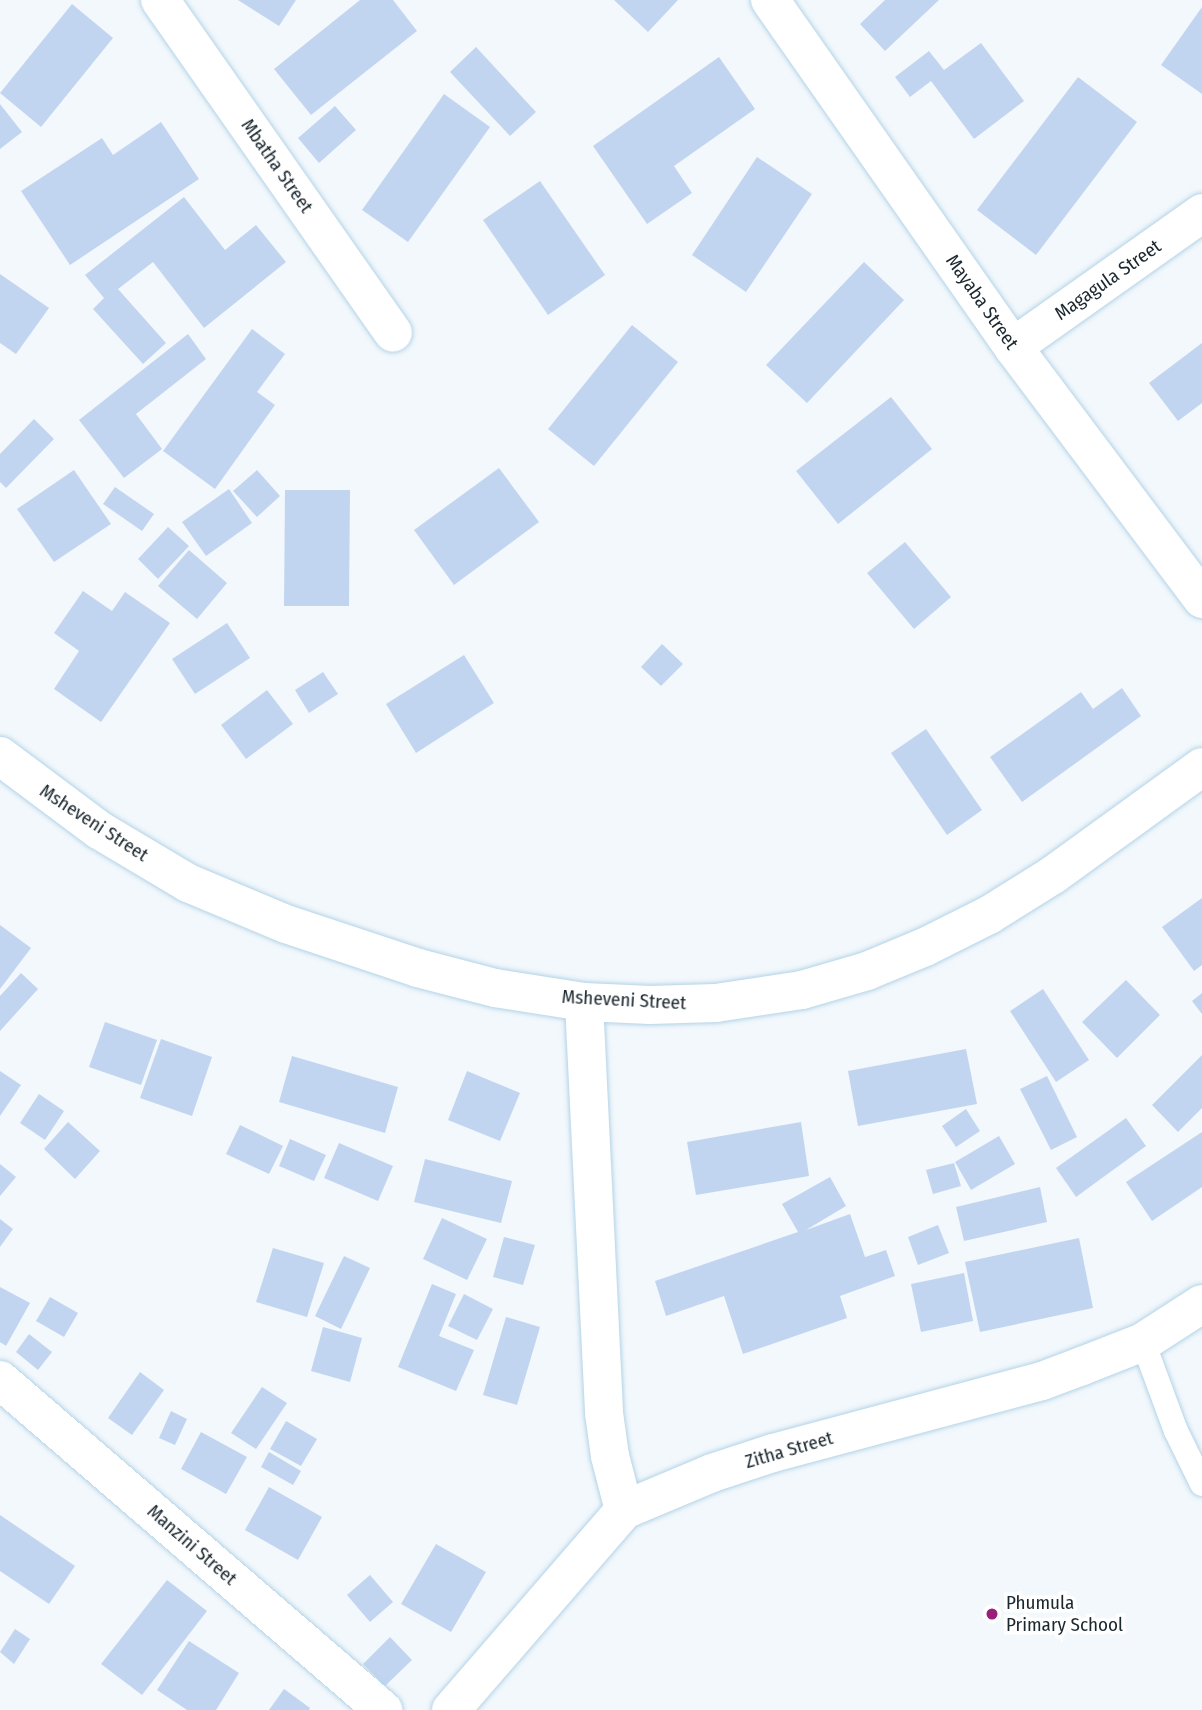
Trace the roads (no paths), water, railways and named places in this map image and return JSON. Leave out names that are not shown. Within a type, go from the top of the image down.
[{"type":"street","name":"Mbatha Street","points":[[160,0],[393,333]]},
{"type":"street","name":"Mayaba Street","points":[[769,0],[1013,347],[1202,599]]},
{"type":"street","name":"Magagula Street","points":[[1013,347],[1202,213]]},
{"type":"street","name":"Msheveni Street","points":[[0,756],[99,830],[188,883],[286,924],[418,968],[495,988],[584,1003],[716,1003],[802,990],[867,971],[925,947],[1000,908],[1053,875],[1202,767]]},
{"type":"street","points":[[584,1003],[603,1402],[610,1456],[624,1510]]},
{"type":"street","name":"Zitha Street","points":[[451,1710],[624,1510],[712,1473],[1042,1381],[1143,1342],[1202,1304]]},
{"type":"street","name":"Manzini Street","points":[[0,1380],[383,1710]]},
{"type":"lane","points":[[1143,1342],[1176,1432],[1202,1484]]},
{"type":"place","name":"Phumula Primary School","points":[[992,1614]]}]
